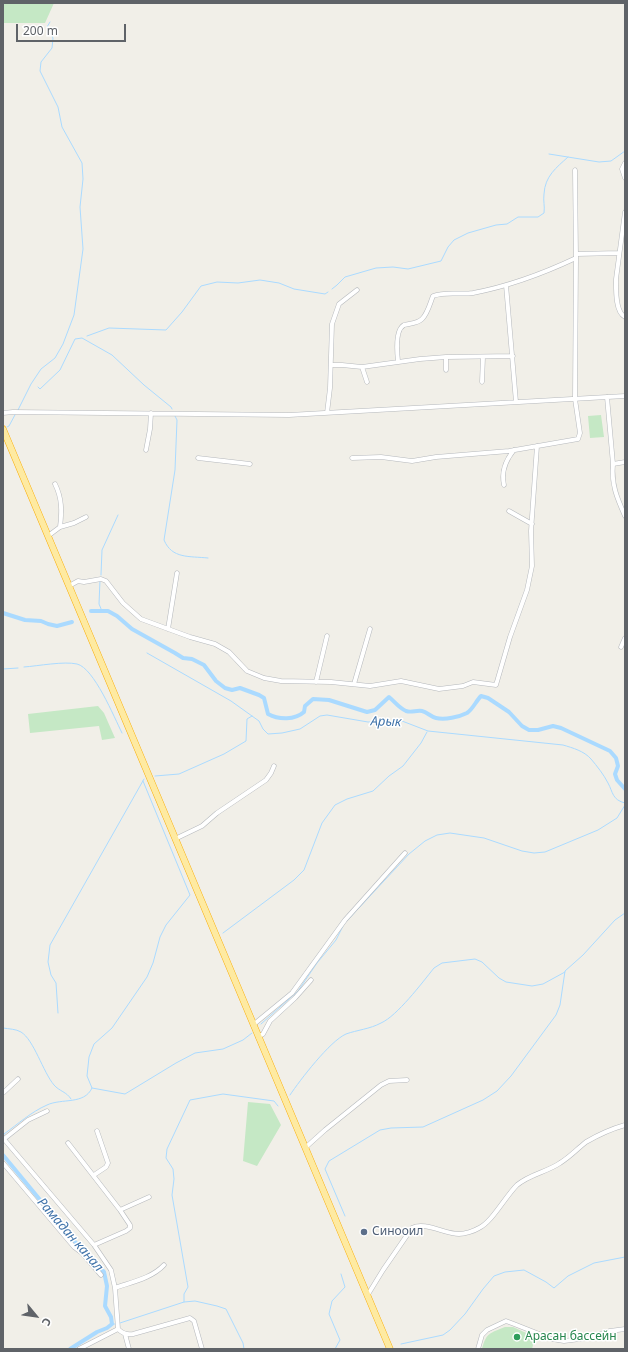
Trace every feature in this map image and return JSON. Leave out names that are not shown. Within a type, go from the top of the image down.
[{"type":"highway","points":[[3,429],[390,1349]]},
{"type":"street","points":[[625,162],[622,169],[625,178]]},
{"type":"street","points":[[352,458],[381,457],[412,461],[436,457],[514,450],[578,439],[580,433],[575,399],[575,170]]},
{"type":"street","points":[[625,212],[622,248],[619,253],[616,279],[616,299],[621,315],[625,317]]},
{"type":"street","points":[[398,361],[397,342],[399,330],[404,326],[421,320],[433,296],[442,294],[468,294],[506,285],[531,278],[576,256],[619,253]]},
{"type":"street","points":[[506,285],[516,402]]},
{"type":"street","points":[[327,413],[331,365],[332,324],[338,306],[357,290]]},
{"type":"street","points":[[331,365],[362,367],[398,361],[446,357],[513,356]]},
{"type":"street","points":[[446,357],[446,370]]},
{"type":"street","points":[[482,382],[483,357]]},
{"type":"street","points":[[362,367],[367,382]]},
{"type":"street","points":[[3,413],[275,415],[625,396]]},
{"type":"street","points":[[607,397],[613,464],[612,473],[616,496],[623,506],[625,516]]},
{"type":"street","points":[[146,450],[151,413]]},
{"type":"street","points":[[69,586],[78,580],[84,582],[98,579],[103,580],[108,583],[123,603],[141,619],[190,637],[215,644],[230,652],[247,671],[264,678],[281,681],[370,686],[401,681],[439,688],[463,686],[473,682],[496,685],[532,566],[532,524],[537,446]]},
{"type":"street","points":[[504,485],[503,473],[509,456],[514,450]]},
{"type":"street","points":[[198,458],[250,464]]},
{"type":"street","points":[[613,464],[625,462]]},
{"type":"street","points":[[55,484],[60,494],[60,527]]},
{"type":"street","points":[[509,511],[532,524]]},
{"type":"street","points":[[48,536],[60,527],[74,524],[86,517]]},
{"type":"street","points":[[168,629],[177,573]]},
{"type":"street","points":[[354,684],[370,629]]},
{"type":"street","points":[[316,682],[327,636]]},
{"type":"street","points":[[621,647],[625,638]]},
{"type":"street","points":[[175,839],[202,826],[217,813],[266,780],[272,773],[274,766]]},
{"type":"street","points":[[253,1025],[292,993],[345,920],[405,853]]},
{"type":"street","points":[[258,1037],[263,1034],[270,1021],[295,998],[311,980]]},
{"type":"street","points":[[3,1093],[18,1079]]},
{"type":"street","points":[[305,1148],[380,1084],[389,1081],[407,1080]]},
{"type":"street","points":[[47,1111],[28,1120],[4,1138],[94,1245],[111,1270],[115,1288],[118,1329]]},
{"type":"street","points":[[367,1296],[413,1226],[424,1226],[458,1234],[478,1229],[489,1220],[520,1183],[534,1174],[560,1164],[586,1143],[598,1136],[611,1129],[625,1125]]},
{"type":"street","points":[[94,1175],[106,1167],[108,1163],[97,1131]]},
{"type":"street","points":[[68,1143],[94,1175],[130,1225],[130,1228],[94,1245]]},
{"type":"street","points":[[3,1162],[74,1247],[82,1253],[101,1276]]},
{"type":"street","points":[[120,1210],[149,1197]]},
{"type":"street","points":[[115,1288],[158,1271],[164,1265]]},
{"type":"street","points":[[118,1329],[125,1334],[134,1334],[190,1318],[194,1321],[202,1349]]},
{"type":"street","points":[[478,1349],[482,1335],[487,1330],[506,1322],[552,1339],[564,1341],[588,1338],[610,1331],[625,1329]]},
{"type":"street","points":[[79,1349],[118,1329]]},
{"type":"street","points":[[125,1334],[129,1349]]},
{"type":"green space","points":[[3,3],[54,3],[45,23],[3,23]]},
{"type":"green space","points":[[601,415],[604,437],[590,438],[588,416]]},
{"type":"green space","points":[[98,706],[104,713],[115,738],[102,740],[99,726],[30,733],[28,714]]},
{"type":"green space","points":[[248,1102],[270,1104],[281,1125],[257,1166],[243,1161]]},
{"type":"green space","points":[[505,1327],[513,1327],[535,1337],[532,1349],[482,1349],[489,1334]]},
{"type":"waterway","points":[[18,410],[31,384],[41,369],[55,358],[63,344],[74,315],[83,249],[80,207],[83,179],[82,163],[62,127],[58,107],[40,71],[41,62],[52,48],[53,38],[47,27],[50,22]]},
{"type":"waterway","points":[[549,154],[599,162],[611,161],[625,151]]},
{"type":"waterway","points":[[332,289],[345,277],[376,268],[393,267],[408,269],[441,261],[448,247],[454,240],[468,233],[496,225],[507,224],[518,217],[538,217],[544,213],[546,182],[555,169],[568,157]]},
{"type":"waterway","points":[[87,336],[109,328],[166,330],[182,312],[201,286],[217,282],[238,283],[260,280],[279,283],[294,289],[325,294],[328,292]]},
{"type":"waterway","points":[[38,387],[40,389],[60,370],[75,339],[82,338],[112,355],[172,409]]},
{"type":"waterway","points":[[7,427],[16,413]]},
{"type":"waterway","points":[[175,416],[177,420],[175,470],[164,540],[167,546],[176,554],[208,558]]},
{"type":"waterway","points":[[101,575],[102,550],[118,515]]},
{"type":"waterway","points":[[100,580],[99,604],[102,611]]},
{"type":"waterway","points":[[91,611],[108,611],[117,616],[132,629],[183,658],[192,659],[204,665],[216,681],[225,688],[232,690],[240,688],[259,695],[264,698],[268,714],[272,716],[282,718],[296,717],[304,712],[305,706],[313,699],[329,700],[367,712],[375,710],[389,697],[399,707],[406,711],[422,711],[426,712],[432,717],[440,719],[456,717],[467,713],[481,696],[488,698],[509,712],[522,726],[529,730],[538,730],[553,726],[561,728],[610,751],[616,758],[618,766],[615,774],[617,780],[625,789]]},
{"type":"waterway","points":[[3,613],[25,620],[41,621],[57,626],[72,622]]},
{"type":"waterway","name":"Арык","points":[[147,653],[231,701],[259,721],[263,729],[268,734],[300,729],[320,716],[327,715],[368,722],[402,721],[428,731],[563,745],[578,750],[588,756],[610,786],[615,798],[625,803]]},
{"type":"waterway","points":[[24,667],[65,663],[77,664],[83,667],[97,683],[122,733]]},
{"type":"waterway","points":[[3,669],[18,668]]},
{"type":"waterway","points":[[155,776],[179,774],[224,754],[246,741],[247,719],[252,716]]},
{"type":"waterway","points":[[223,933],[294,880],[304,870],[322,823],[335,805],[347,799],[373,791],[389,776],[403,766],[421,743],[427,732]]},
{"type":"waterway","points":[[58,1013],[56,983],[51,975],[48,962],[50,945],[144,779]]},
{"type":"waterway","points":[[3,1137],[4,1134],[41,1108],[53,1103],[84,1097],[92,1088],[87,1076],[89,1057],[94,1044],[112,1028],[147,977],[153,963],[160,937],[166,925],[190,895],[143,781]]},
{"type":"waterway","points":[[261,1024],[298,991],[317,963],[336,940],[344,924],[409,854],[425,841],[437,835],[450,833],[484,838],[522,851],[534,853],[545,852],[598,830],[617,818],[625,805]]},
{"type":"waterway","points":[[345,1216],[325,1169],[329,1161],[380,1130],[391,1128],[423,1127],[483,1100],[497,1091],[511,1076],[556,1015],[560,1005],[565,971],[583,955],[615,920],[625,913]]},
{"type":"waterway","points":[[290,1095],[308,1071],[332,1044],[346,1034],[372,1027],[394,1014],[434,968],[442,963],[475,959],[482,962],[499,978],[506,982],[532,986],[543,984],[565,972]]},
{"type":"waterway","points":[[3,1028],[17,1030],[26,1036],[54,1085],[71,1099]]},
{"type":"waterway","points":[[92,1088],[125,1094],[195,1053],[223,1049],[243,1040],[252,1033]]},
{"type":"waterway","points":[[184,1302],[184,1294],[188,1287],[172,1195],[174,1179],[173,1169],[166,1158],[167,1149],[190,1100],[223,1094],[274,1101],[278,1106]]},
{"type":"waterway","name":"Рамадан канал","points":[[3,1155],[74,1241],[104,1272],[107,1286],[105,1306],[111,1317],[112,1324],[70,1349]]},
{"type":"waterway","points":[[401,1344],[443,1335],[450,1330],[465,1314],[494,1276],[505,1272],[524,1270],[554,1288],[568,1276],[594,1263],[625,1257]]},
{"type":"waterway","points":[[335,1349],[340,1340],[329,1314],[332,1301],[345,1287],[341,1274]]},
{"type":"waterway","points":[[120,1323],[184,1302],[195,1301],[226,1309],[243,1343],[244,1349]]},
{"type":"waterway","name":"Рамадан канал","points":[[112,1324],[117,1324]]},
{"type":"place","name":"Синооил","points":[[364,1232]]},
{"type":"place","name":"Арасан бассейн","points":[[517,1337]]}]
